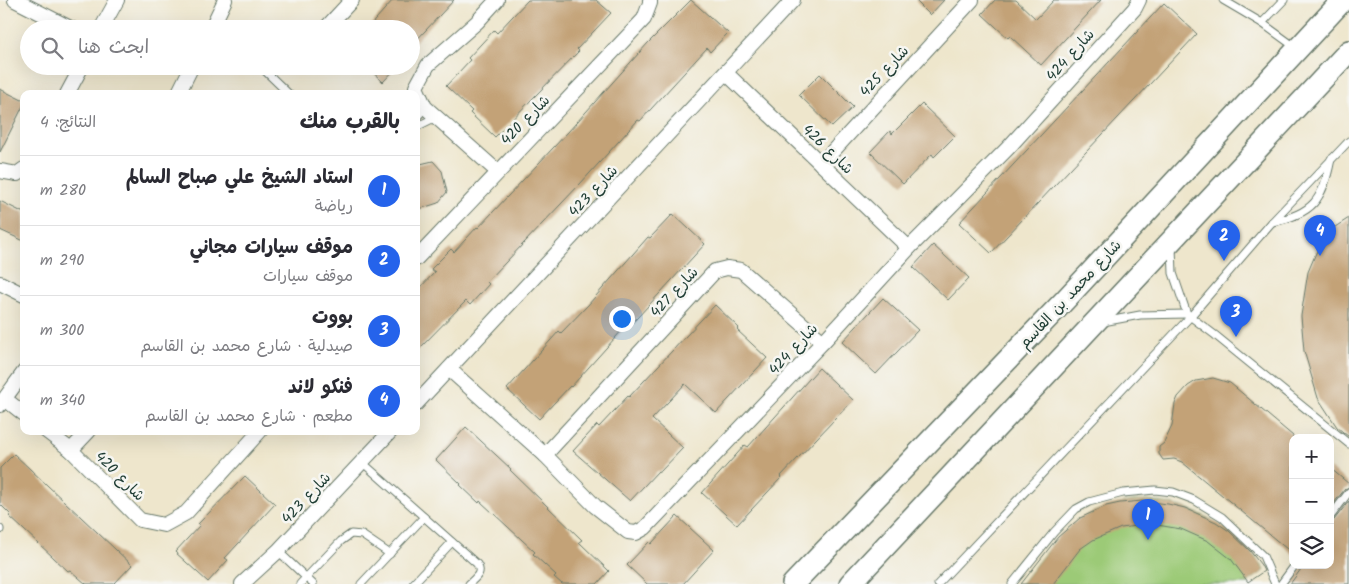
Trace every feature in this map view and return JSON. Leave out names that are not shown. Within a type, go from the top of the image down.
[{"type":"main road","name":"شارع محمد بن القاسم","points":[[793,584],[1065,300],[1344,0]]},
{"type":"main road","points":[[850,584],[1349,51]]},
{"type":"street","points":[[15,0],[54,20]]},
{"type":"street","points":[[106,20],[117,0]]},
{"type":"street","points":[[333,20],[352,0]]},
{"type":"street","points":[[417,90],[416,87],[428,65],[477,22],[497,0]]},
{"type":"street","name":"شارع 420","points":[[420,255],[644,19],[650,0]]},
{"type":"street","name":"شارع 423","points":[[420,400],[793,0]]},
{"type":"street","name":"شارع 425","points":[[821,164],[972,0]]},
{"type":"street","name":"شارع 424","points":[[449,369],[545,456],[594,506],[628,532],[636,533],[645,528],[823,342],[909,248],[1008,148],[1135,8],[1139,0]]},
{"type":"street","points":[[217,20],[223,1]]},
{"type":"street","name":"شارع 426","points":[[726,73],[909,248]]},
{"type":"street","points":[[70,90],[78,75]]},
{"type":"street","points":[[180,90],[188,75]]},
{"type":"street","points":[[420,96],[425,107],[498,172]]},
{"type":"street","points":[[0,171],[17,174],[20,172]]},
{"type":"street","name":"شارع 427","points":[[545,456],[715,271],[727,268],[741,270],[823,342]]},
{"type":"street","points":[[0,283],[20,293]]},
{"type":"street","points":[[20,377],[2,402],[20,412]]},
{"type":"street","name":"شارع 420","points":[[51,435],[71,450],[140,520],[164,525],[186,513],[256,435]]},
{"type":"street","points":[[71,450],[85,435]]},
{"type":"street","name":"شارع 423","points":[[242,584],[278,551],[387,435]]},
{"type":"lane","points":[[1223,0],[1262,23],[1298,49]]},
{"type":"lane","points":[[1262,23],[1284,0]]},
{"type":"lane","points":[[269,75],[285,90]]},
{"type":"lane","points":[[420,114],[425,107]]},
{"type":"lane","points":[[420,125],[436,117]]},
{"type":"lane","points":[[938,584],[1349,141]]},
{"type":"lane","points":[[1272,222],[1298,215],[1312,205],[1322,188],[1331,159]]},
{"type":"lane","points":[[1172,241],[1173,273],[1188,316],[1222,341],[1349,444]]},
{"type":"lane","points":[[1092,326],[1140,315],[1188,316]]},
{"type":"lane","points":[[362,462],[477,564],[480,573],[470,584]]},
{"type":"lane","points":[[1012,584],[1054,532],[1076,509],[1089,502],[1123,493],[1155,490],[1173,492],[1194,500],[1222,517],[1263,556],[1274,584]]},
{"type":"lane","points":[[1334,512],[1349,492]]},
{"type":"lane","points":[[361,584],[424,517]]},
{"type":"lane","points":[[300,584],[341,541],[351,534],[362,535],[390,554]]},
{"type":"lane","points":[[412,584],[452,542]]},
{"type":"lane","points":[[278,551],[313,584]]},
{"type":"lane","points":[[1281,584],[1292,569]]},
{"type":"green space","points":[[1134,501],[1174,505],[1192,510],[1208,518],[1239,540],[1265,570],[1248,582],[1249,584],[1021,584],[1056,541],[1081,519],[1113,505]]},
{"type":"building","points":[[393,0],[454,0],[420,36],[420,20],[375,20]]},
{"type":"building","points":[[528,0],[596,0],[611,13],[577,49],[579,51],[495,137],[446,86],[470,60],[468,58],[494,30],[497,33]]},
{"type":"building","points":[[691,0],[728,33],[710,52],[707,48],[640,121],[638,120],[487,282],[489,284],[470,305],[466,301],[420,348],[420,288],[435,272],[431,269],[451,249],[454,252],[478,228],[648,43]]},
{"type":"building","points":[[915,0],[944,0],[930,15]]},
{"type":"building","points":[[995,0],[1016,0],[1036,19],[1054,0],[1101,0],[1041,65],[1010,36],[1008,38],[982,14]]},
{"type":"building","points":[[1164,3],[1197,34],[991,253],[959,223]]},
{"type":"building","points":[[820,74],[853,107],[832,127],[799,95]]},
{"type":"building","points":[[376,75],[390,75],[383,82]]},
{"type":"building","points":[[0,89],[20,99],[20,112],[0,152]]},
{"type":"building","points":[[922,104],[955,136],[934,157],[932,154],[903,184],[870,152],[890,131],[892,134]]},
{"type":"building","points":[[433,161],[442,171],[447,192],[438,203],[420,209],[420,164]]},
{"type":"building","points":[[0,201],[20,211],[20,239],[0,230]]},
{"type":"building","points":[[673,214],[705,244],[626,330],[624,328],[571,387],[539,419],[507,389],[559,331],[561,333],[588,305],[648,237],[650,238]]},
{"type":"building","points":[[1349,218],[1349,437],[1337,427],[1318,398],[1304,351],[1301,316],[1308,272],[1316,253],[1324,239],[1335,227]]},
{"type":"building","points":[[933,245],[969,278],[948,300],[913,267]]},
{"type":"building","points":[[883,298],[918,330],[876,374],[842,342]]},
{"type":"building","points":[[715,305],[739,328],[737,330],[767,358],[716,413],[685,384],[652,419],[683,448],[630,501],[573,451],[597,425],[599,427],[629,397]]},
{"type":"building","points":[[819,368],[853,400],[737,525],[702,493],[745,445],[748,447]]},
{"type":"building","points":[[1213,378],[1230,383],[1291,434],[1289,434],[1289,551],[1182,462],[1174,459],[1163,460],[1159,454],[1159,447],[1164,443],[1172,426],[1175,404],[1178,397],[1188,386],[1196,381]]},
{"type":"building","points":[[466,427],[582,540],[579,542],[609,571],[597,584],[562,584],[554,577],[556,575],[533,554],[535,552],[480,501],[479,503],[436,460]]},
{"type":"building","points":[[14,454],[132,565],[114,584],[86,584],[70,570],[68,571],[9,516],[11,515],[0,504],[0,468]]},
{"type":"building","points":[[1334,471],[1349,484],[1349,487],[1345,489],[1334,503]]},
{"type":"building","points":[[245,476],[275,504],[225,558],[228,560],[208,582],[175,552],[200,525],[198,524]]},
{"type":"building","points":[[1142,501],[1185,508],[1216,522],[1229,531],[1250,551],[1264,571],[1248,582],[1231,559],[1208,541],[1181,529],[1151,524],[1121,528],[1093,540],[1080,549],[1053,584],[1021,584],[1058,537],[1080,518],[1106,506]]},
{"type":"building","points":[[1349,501],[1349,584],[1290,584],[1301,569],[1334,569],[1334,520]]},
{"type":"building","points":[[677,516],[714,550],[683,584],[647,584],[627,565],[649,542],[651,544]]},
{"type":"place","name":"فنكو لاند","points":[[1320,256]]},
{"type":"place","name":"موقف سيارات مجاني","points":[[1224,261]]},
{"type":"place","name":"بووت","points":[[1236,337]]},
{"type":"place","name":"استاد الشيخ علي صباح السالم","points":[[1148,540]]}]
